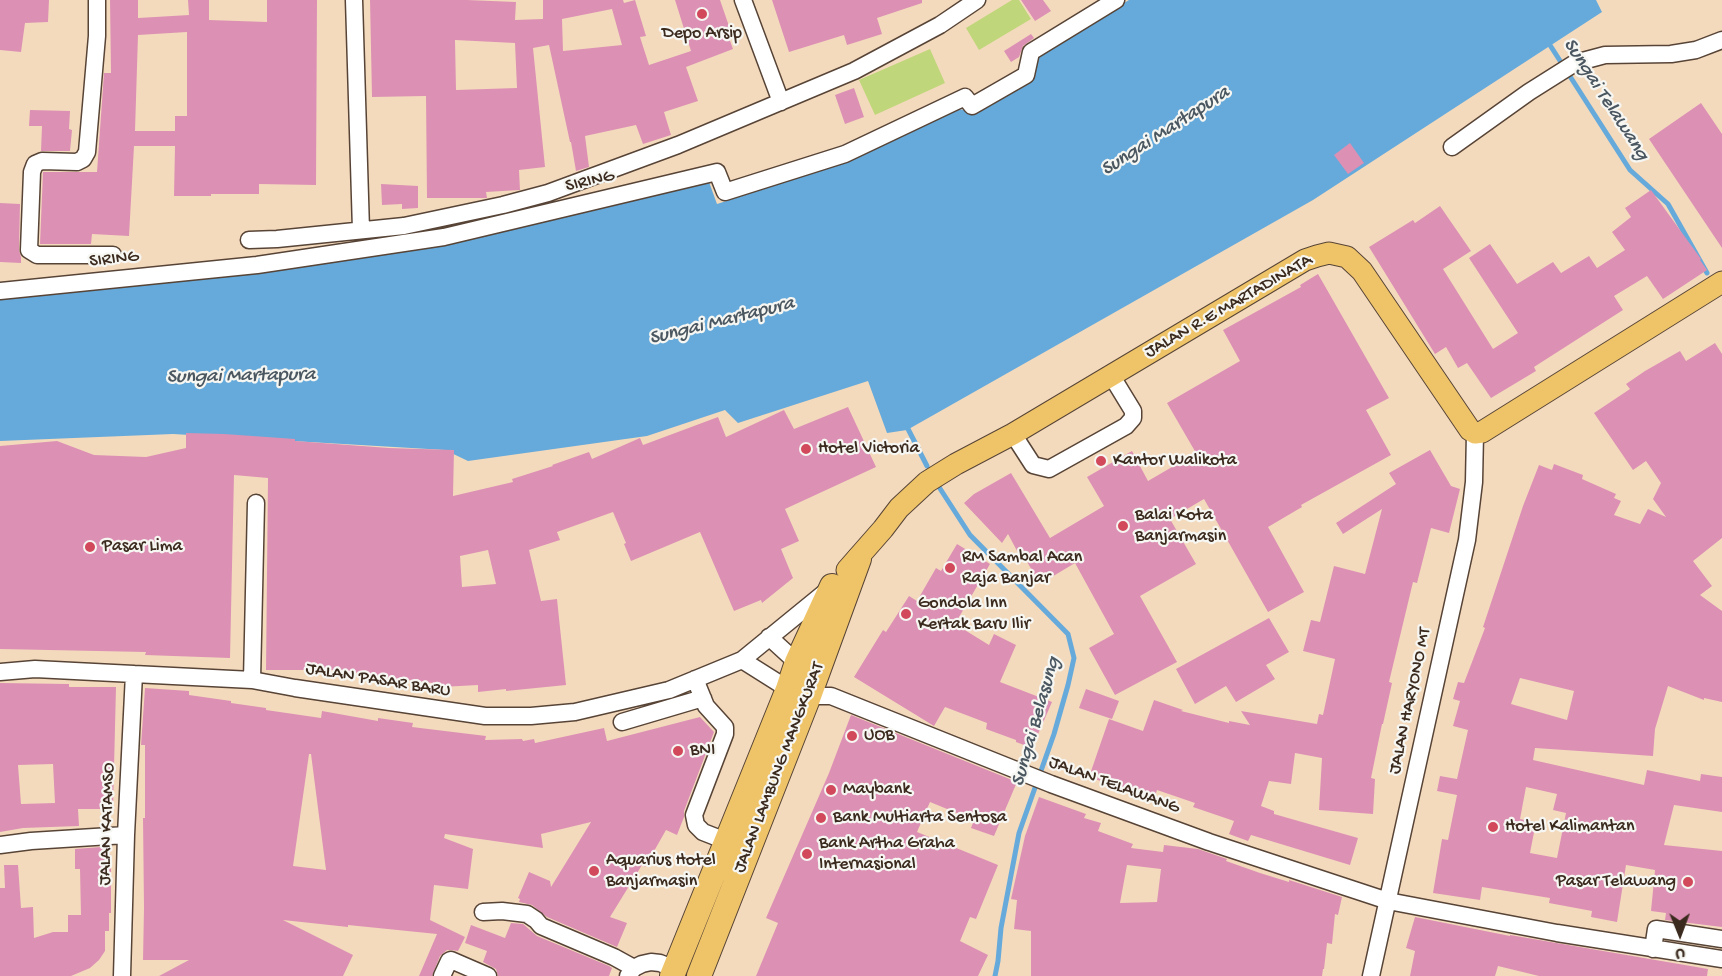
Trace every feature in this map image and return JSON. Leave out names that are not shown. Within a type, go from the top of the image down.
[{"type":"highway","name":"JALAN LAMBUNG MANGKURAT","points":[[699,976],[811,690],[858,559]]},
{"type":"highway","name":"JALAN LAMBUNG MANGKURAT","points":[[811,690],[796,662],[832,586]]},
{"type":"highway","name":"JALAN LAMBUNG MANGKURAT","points":[[673,972],[726,841],[811,690]]},
{"type":"main road","name":"JALAN R.E MARTADINATA","points":[[832,586],[858,559],[899,508],[927,482],[1013,434],[1305,260],[1329,253],[1347,257],[1362,271],[1470,430],[1475,433]]},
{"type":"main road","points":[[1475,433],[1482,432],[1722,282]]},
{"type":"street","points":[[97,0],[97,36],[87,152],[83,159],[77,162],[42,161],[35,164],[32,172],[29,250],[37,255],[113,255]]},
{"type":"street","points":[[354,0],[361,230]]},
{"type":"street","points":[[743,0],[781,102]]},
{"type":"street","points":[[249,240],[404,226],[548,193],[678,145],[854,71],[940,25],[977,0]]},
{"type":"street","name":"SIRING","points":[[0,291],[257,265],[444,237],[717,172],[725,192],[845,154],[965,97],[972,106],[1026,75],[1031,52],[1116,0]]},
{"type":"street","points":[[1452,147],[1529,92],[1575,63],[1605,55],[1671,54],[1696,50],[1722,40]]},
{"type":"street","points":[[1013,434],[1033,465],[1049,469],[1126,426],[1133,418],[1133,411],[1111,375]]},
{"type":"street","name":"JALAN HARYONO MT","points":[[1371,976],[1467,540],[1474,482],[1475,433]]},
{"type":"street","points":[[252,680],[256,503]]},
{"type":"street","name":"JALAN R.E MARTADINATA","points":[[742,660],[832,586]]},
{"type":"street","points":[[769,637],[796,662]]},
{"type":"street","name":"JALAN TELAWANG","points":[[742,660],[811,690],[1051,784],[1209,842],[1388,901],[1557,933],[1722,959]]},
{"type":"street","name":"JALAN PASAR BARU","points":[[0,672],[35,669],[252,680],[485,716],[531,716],[575,712],[669,690],[742,660]]},
{"type":"street","name":"JALAN KATAMSO","points":[[122,976],[134,674]]},
{"type":"street","points":[[695,679],[706,706],[725,727],[725,734],[694,815],[696,825],[703,831],[726,841]]},
{"type":"street","points":[[622,722],[702,698]]},
{"type":"street","points":[[0,845],[126,835]]},
{"type":"street","points":[[483,912],[502,911],[527,914],[541,927],[614,957],[631,972],[642,964],[651,962],[660,963],[673,972]]},
{"type":"street","points":[[1653,948],[1656,929],[1722,939]]},
{"type":"street","points":[[442,976],[451,960],[488,976]]},
{"type":"green space","points":[[1012,0],[1019,0],[1031,19],[979,50],[966,28]]},
{"type":"green space","points":[[930,49],[945,83],[875,115],[859,80]]},
{"type":"water","name":"Sungai Martapura","points":[[1129,0],[1596,0],[1602,12],[1313,200],[907,430],[887,433],[868,381],[738,423],[725,410],[647,436],[468,461],[445,450],[173,434],[0,441],[0,298],[227,276],[443,245],[709,182],[717,204],[847,162],[957,109],[966,110],[972,115],[1031,78],[1036,57]]},
{"type":"building","points":[[0,0],[49,0],[48,22],[25,23],[21,52],[0,50]]},
{"type":"building","points":[[110,0],[138,0],[138,18],[189,15],[188,0],[209,0],[209,20],[267,22],[267,0],[317,0],[316,185],[259,184],[259,194],[174,196],[175,146],[134,146],[129,236],[92,234],[91,244],[40,244],[43,172],[97,172],[104,73],[111,73]],"holes":[[[187,32],[187,116],[175,116],[175,131],[135,131],[138,35]]]},
{"type":"building","points":[[370,0],[516,2],[515,20],[543,19],[543,0],[623,0],[624,3],[635,0],[646,36],[640,37],[649,65],[691,51],[675,0],[720,0],[730,29],[726,30],[733,49],[686,67],[698,101],[664,112],[671,135],[643,144],[636,125],[585,136],[589,167],[576,171],[549,45],[533,48],[545,167],[519,170],[520,190],[486,192],[487,198],[427,198],[426,96],[372,97]],"holes":[[[612,9],[622,45],[563,51],[562,19]],[[455,40],[515,43],[517,88],[456,90]]]},
{"type":"building","points":[[772,0],[922,0],[922,3],[877,18],[882,34],[847,45],[844,35],[789,52]]},
{"type":"building","points":[[1021,0],[1043,0],[1051,11],[1035,21]]},
{"type":"building","points":[[1031,34],[1034,38],[1023,46],[1019,57],[1011,62],[1004,51]]},
{"type":"building","points":[[854,88],[864,117],[845,124],[835,95]]},
{"type":"building","points":[[1701,103],[1722,134],[1722,248],[1649,139]]},
{"type":"building","points":[[30,110],[70,111],[69,129],[72,130],[70,151],[41,151],[42,126],[29,126]]},
{"type":"building","points":[[1350,143],[1364,163],[1348,174],[1334,155]]},
{"type":"building","points":[[381,184],[418,186],[418,208],[402,209],[402,204],[382,205]]},
{"type":"building","points":[[1651,190],[1707,270],[1663,299],[1647,276],[1614,296],[1623,310],[1534,367],[1536,371],[1491,398],[1467,363],[1458,368],[1446,347],[1435,354],[1369,247],[1413,220],[1415,223],[1440,206],[1471,251],[1443,269],[1493,349],[1518,333],[1469,258],[1490,244],[1517,284],[1553,262],[1561,273],[1589,256],[1597,268],[1625,250],[1612,232],[1631,217],[1625,208]]},
{"type":"building","points":[[0,203],[20,204],[21,263],[0,262]]},
{"type":"building","points":[[1318,274],[1389,398],[1366,410],[1391,455],[1301,505],[1302,507],[1268,527],[1304,592],[1268,612],[1204,499],[1170,519],[1196,564],[1140,596],[1177,662],[1115,695],[1089,648],[1114,634],[1075,563],[1040,584],[1026,560],[1023,562],[1008,534],[1002,543],[964,503],[974,494],[1011,473],[1050,538],[1104,506],[1087,477],[1132,451],[1148,481],[1196,453],[1167,403],[1240,361],[1223,330],[1301,287],[1300,285]]},
{"type":"building","points":[[1715,343],[1722,354],[1722,538],[1693,561],[1712,586],[1700,595],[1722,611],[1722,702],[1704,698],[1704,700],[1668,686],[1655,729],[1653,756],[1535,748],[1533,760],[1644,785],[1647,770],[1700,781],[1701,774],[1722,777],[1722,812],[1674,805],[1664,845],[1722,851],[1722,927],[1665,920],[1666,913],[1651,911],[1655,870],[1626,865],[1617,922],[1591,917],[1592,911],[1549,903],[1550,898],[1482,887],[1480,900],[1433,893],[1442,839],[1448,840],[1457,795],[1437,791],[1440,776],[1457,779],[1468,730],[1453,726],[1460,701],[1453,699],[1458,682],[1464,683],[1485,628],[1483,627],[1523,506],[1539,465],[1552,470],[1554,464],[1583,475],[1582,479],[1616,494],[1614,498],[1621,501],[1614,515],[1640,524],[1648,509],[1666,517],[1653,499],[1661,483],[1646,461],[1633,470],[1594,413],[1630,389],[1626,384],[1680,351],[1686,361]],"holes":[[[1520,678],[1574,691],[1567,720],[1511,704]],[[1526,787],[1557,794],[1553,810],[1566,813],[1557,858],[1530,853],[1536,822],[1520,819]]]},
{"type":"building","points":[[848,407],[876,467],[785,509],[799,541],[781,549],[793,578],[762,603],[761,600],[734,611],[700,532],[631,561],[613,512],[557,532],[560,540],[529,550],[541,601],[557,599],[566,685],[478,692],[478,685],[441,687],[441,684],[341,670],[266,670],[268,478],[234,475],[230,658],[145,655],[146,652],[0,649],[0,446],[57,441],[94,455],[146,457],[186,448],[186,433],[295,439],[295,441],[389,448],[454,450],[453,496],[513,482],[512,479],[589,452],[592,459],[640,438],[643,445],[718,417],[726,437],[784,410],[794,429]],"holes":[[[488,550],[496,584],[462,587],[460,556]]]},
{"type":"building","points":[[1430,450],[1451,486],[1460,489],[1449,533],[1431,528],[1417,583],[1413,582],[1389,682],[1392,683],[1371,778],[1375,779],[1373,814],[1319,810],[1322,758],[1295,753],[1291,784],[1269,781],[1261,806],[1274,811],[1274,814],[1358,838],[1350,865],[1251,835],[1248,841],[1229,834],[1234,821],[1193,807],[1195,803],[1157,790],[1154,799],[1089,777],[1109,719],[1143,731],[1154,700],[1183,710],[1181,711],[1229,723],[1229,721],[1250,725],[1241,711],[1317,724],[1319,714],[1323,715],[1335,659],[1303,651],[1311,620],[1320,622],[1334,566],[1365,574],[1382,509],[1343,534],[1336,523],[1396,484],[1389,473]]},
{"type":"building","points":[[957,544],[990,564],[955,624],[989,645],[994,634],[1016,645],[1000,682],[1052,702],[1032,748],[986,729],[987,723],[945,707],[934,726],[854,677],[883,630],[886,632],[909,596],[917,601],[936,568],[941,571]]},
{"type":"building","points":[[1269,618],[1289,652],[1266,665],[1275,679],[1236,702],[1226,686],[1195,704],[1176,669]]},
{"type":"building","points":[[0,683],[116,687],[113,809],[78,809],[79,826],[23,828],[0,832]],"holes":[[[53,764],[55,803],[21,804],[18,765]]]},
{"type":"building","points":[[145,688],[189,691],[189,695],[321,718],[322,711],[378,721],[378,718],[413,723],[412,727],[486,736],[485,740],[534,739],[535,743],[604,728],[607,741],[700,717],[714,732],[677,835],[666,830],[645,867],[642,865],[610,917],[627,923],[617,947],[547,917],[532,905],[519,902],[518,898],[529,872],[550,881],[551,887],[591,822],[541,834],[543,848],[445,834],[444,838],[473,849],[468,889],[434,885],[430,920],[465,937],[458,951],[447,950],[440,956],[432,976],[419,976],[437,934],[283,920],[353,955],[343,976],[159,976],[189,960],[143,960],[145,745],[141,745]],"holes":[[[309,754],[311,754],[326,870],[293,866]]]},
{"type":"building","points":[[1086,689],[1119,701],[1112,719],[1079,708]]},
{"type":"building","points":[[851,715],[1017,782],[994,836],[971,828],[974,820],[930,802],[917,832],[998,865],[976,919],[970,917],[960,941],[988,955],[978,976],[756,976],[778,923],[766,918],[829,773]]},
{"type":"building","points":[[1039,797],[1086,814],[1084,818],[1101,823],[1098,831],[1133,844],[1131,848],[1163,852],[1164,845],[1198,849],[1260,873],[1342,897],[1338,915],[1335,914],[1332,944],[1327,943],[1322,976],[1031,976],[1031,931],[1014,929],[1017,900],[1011,899],[1025,836]],"holes":[[[1127,865],[1161,869],[1157,902],[1120,903]]]},
{"type":"building","points":[[101,847],[111,855],[111,913],[109,913],[109,931],[105,931],[105,951],[99,960],[90,968],[71,976],[0,976],[0,888],[5,888],[4,865],[18,865],[21,908],[33,907],[34,938],[53,932],[68,932],[68,915],[81,915],[80,869],[75,869],[75,849]]},
{"type":"building","points":[[1415,917],[1510,936],[1708,969],[1707,976],[1539,976],[1498,966],[1495,976],[1410,976],[1415,951],[1406,948]]},
{"type":"building","points":[[511,923],[523,924],[537,936],[609,966],[612,968],[609,976],[498,976],[496,969],[483,962],[487,951],[465,943],[471,925],[505,938]]},
{"type":"waterway","name":"Sungai Telawang","points":[[1548,42],[1630,170],[1668,204],[1707,273]]},
{"type":"waterway","name":"Sungai Belasung","points":[[906,425],[927,466]]},
{"type":"waterway","name":"Sungai Belasung","points":[[939,487],[970,535],[1068,634],[1074,658],[1054,734],[1019,833],[1001,928],[995,976]]},
{"type":"place","name":"Depo Arsip","points":[[702,14]]},
{"type":"place","name":"Hotel Victoria","points":[[806,449]]},
{"type":"place","name":"Kantor Walikota","points":[[1101,461]]},
{"type":"place","name":"Balai Kota Banjarmasin","points":[[1123,526]]},
{"type":"place","name":"Pasar Lima","points":[[90,547]]},
{"type":"place","name":"RM Sambal Acan Raja Banjar","points":[[950,568]]},
{"type":"place","name":"Gondola Inn Kertak Baru Ilir","points":[[906,614]]},
{"type":"place","name":"UOB","points":[[852,736]]},
{"type":"place","name":"BNI","points":[[678,751]]},
{"type":"place","name":"Maybank","points":[[831,790]]},
{"type":"place","name":"Bank Multiarta Sentosa","points":[[821,818]]},
{"type":"place","name":"Hotel Kalimantan","points":[[1493,827]]},
{"type":"place","name":"Bank Artha Graha Internasional","points":[[807,854]]},
{"type":"place","name":"Aquarius Hotel Banjarmasin","points":[[594,871]]},
{"type":"place","name":"Pasar Telawang","points":[[1688,882]]}]
